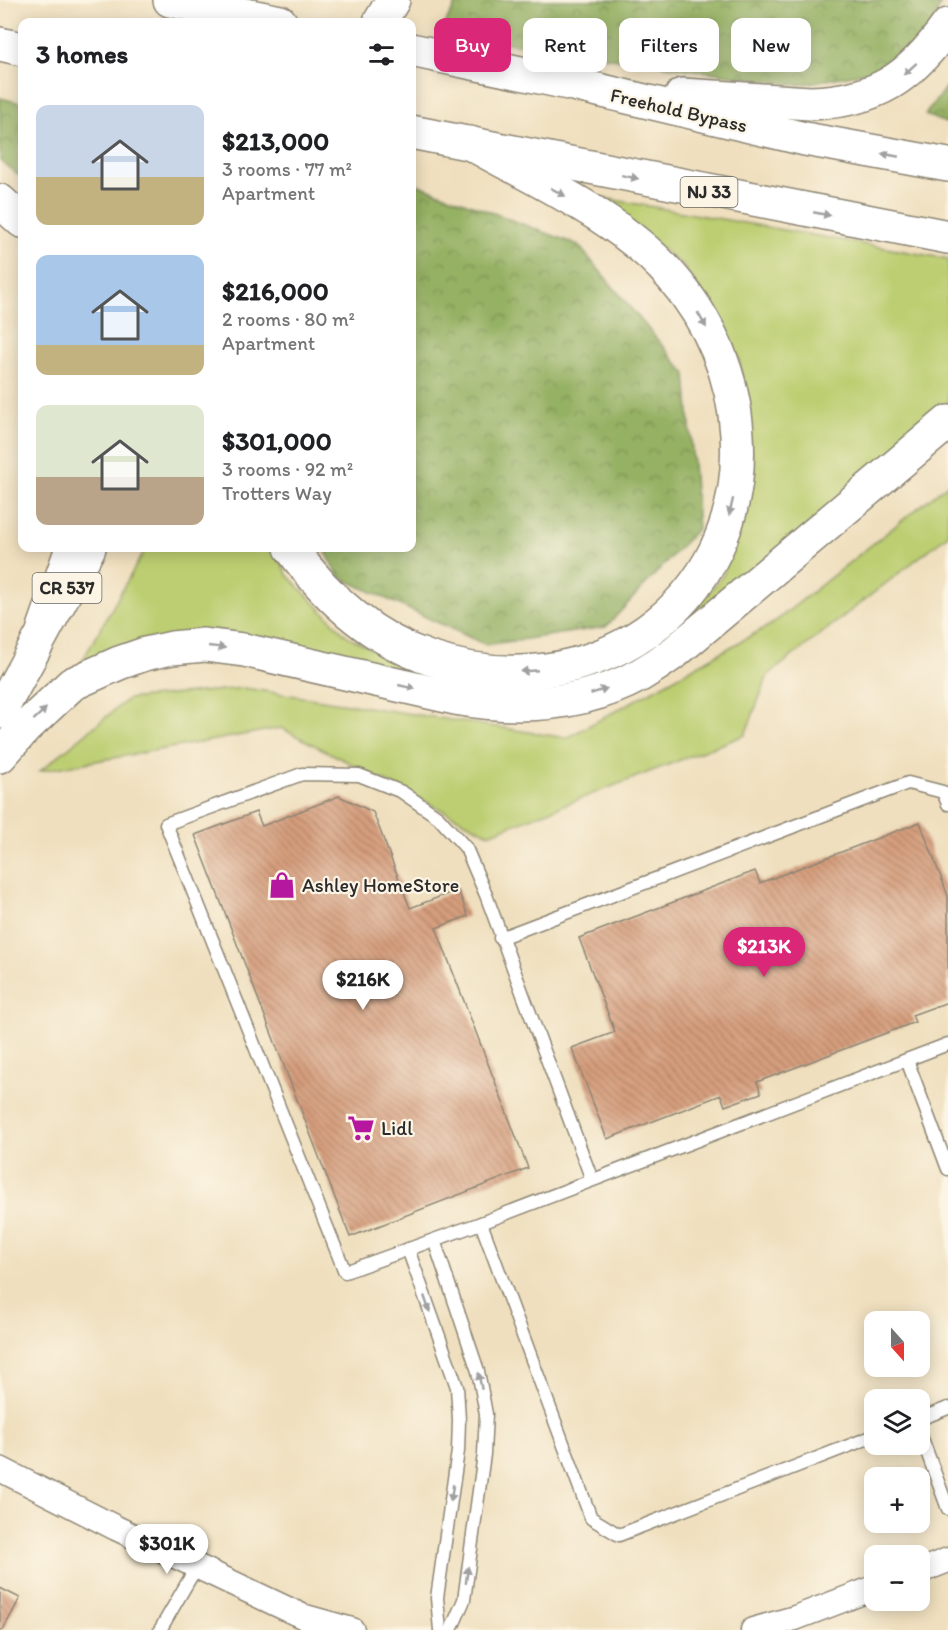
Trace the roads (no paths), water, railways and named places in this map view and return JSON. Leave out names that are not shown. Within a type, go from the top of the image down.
[{"type":"main road","points":[[170,0],[211,5],[264,18]]},
{"type":"main road","points":[[382,18],[393,0]]},
{"type":"main road","points":[[596,90],[830,103],[876,91],[903,75],[929,52],[948,25]]},
{"type":"main road","points":[[0,44],[18,48]]},
{"type":"main road","name":"Freehold Bypass","points":[[416,51],[805,139],[948,165]]},
{"type":"main road","name":"NJ 33","points":[[416,133],[640,179],[948,237]]},
{"type":"main road","points":[[294,552],[334,600],[362,623],[396,644],[429,658],[466,668],[520,672],[559,668],[593,659],[639,637],[678,604],[715,554],[727,524],[736,489],[739,454],[736,417],[729,382],[719,352],[703,320],[670,275],[651,256],[616,229],[575,201],[470,143]]},
{"type":"main road","points":[[0,201],[18,217]]},
{"type":"main road","points":[[0,756],[25,728],[72,684],[119,663],[172,648],[204,645],[244,650],[484,703],[515,705],[545,703],[603,691],[639,675],[675,652],[948,422]]},
{"type":"main road","points":[[44,628],[71,552]]},
{"type":"main road","name":"CR 537","points":[[0,712],[87,552]]},
{"type":"street","points":[[0,1469],[116,1528],[302,1616],[352,1630]]},
{"type":"street","points":[[930,1567],[948,1560]]},
{"type":"street","points":[[753,1630],[795,1618],[864,1592]]},
{"type":"lane","points":[[592,1180],[500,938],[486,895],[466,848],[438,817],[402,792],[359,775],[302,774],[166,824],[345,1272],[481,1223],[948,1044]]},
{"type":"lane","points":[[500,938],[908,783],[943,792],[948,804]]},
{"type":"lane","points":[[907,1060],[948,1169]]},
{"type":"lane","points":[[481,1223],[591,1518],[619,1535],[864,1440]]},
{"type":"lane","points":[[434,1240],[478,1371],[486,1414],[484,1454],[464,1600],[451,1630]]},
{"type":"lane","points":[[408,1249],[457,1388],[458,1451],[437,1598],[440,1630]]},
{"type":"lane","points":[[930,1415],[948,1408]]},
{"type":"lane","points":[[928,1455],[948,1509]]},
{"type":"lane","points":[[160,1630],[197,1566]]},
{"type":"place","name":"Ashley HomeStore","points":[[282,885]]},
{"type":"place","name":"Lidl","points":[[361,1128]]}]
